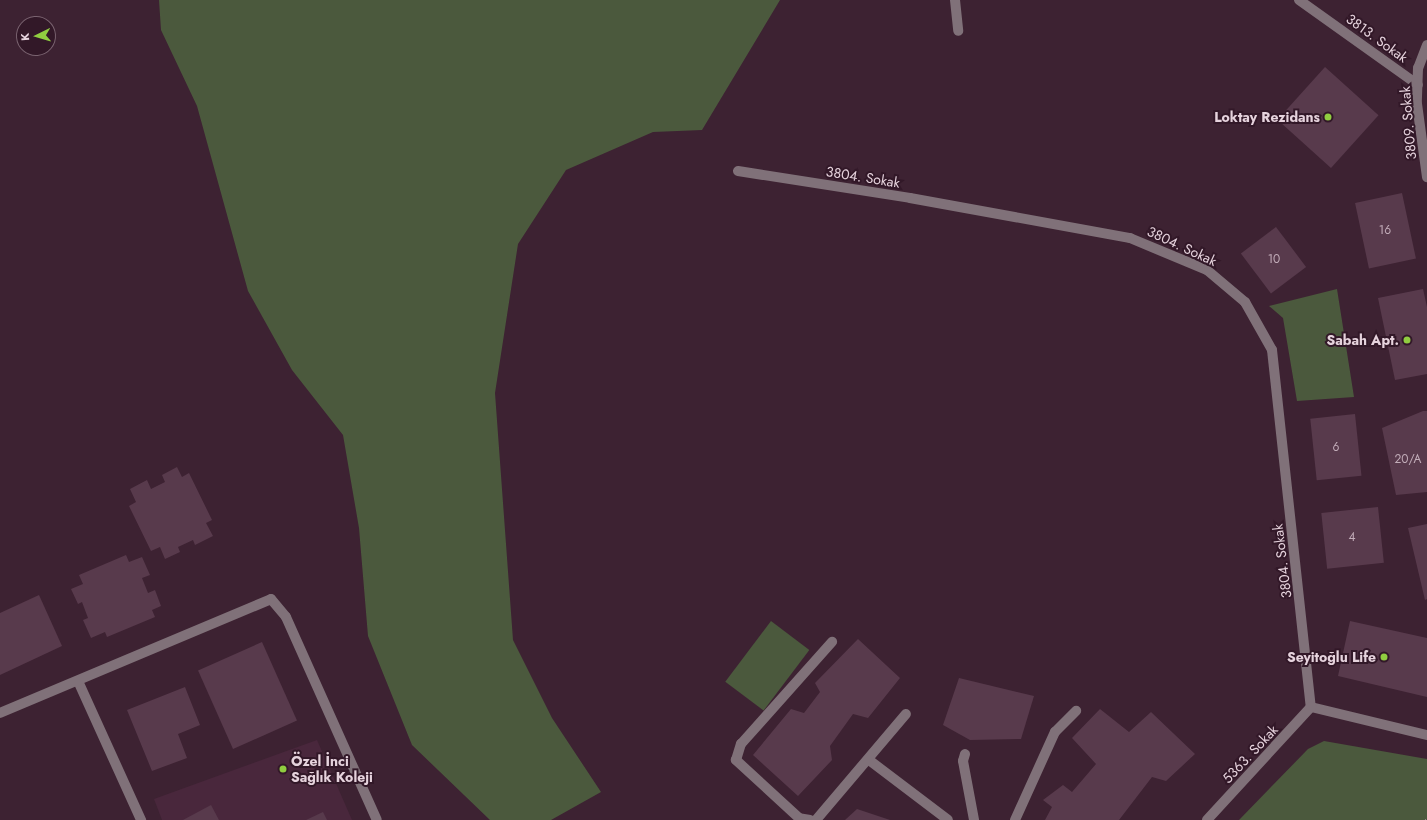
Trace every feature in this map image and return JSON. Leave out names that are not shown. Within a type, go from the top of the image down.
[{"type":"street","points":[[955,0],[958,31]]},
{"type":"street","name":"3813. Sokak","points":[[1300,0],[1418,85]]},
{"type":"street","name":"3809. Sokak","points":[[1427,45],[1418,68],[1417,104],[1427,177]]},
{"type":"street","name":"3804. Sokak","points":[[738,171],[910,198],[1130,238],[1207,270],[1245,302],[1272,350],[1311,707]]},
{"type":"street","points":[[0,713],[271,599],[286,617],[378,820]]},
{"type":"street","points":[[810,820],[799,818],[736,760],[741,744],[832,642]]},
{"type":"street","points":[[78,681],[141,820]]},
{"type":"street","points":[[1311,707],[1427,735]]},
{"type":"street","name":"5363. Sokak","points":[[1207,820],[1311,707]]},
{"type":"street","points":[[1015,820],[1055,732],[1076,711]]},
{"type":"street","points":[[816,820],[906,714]]},
{"type":"street","points":[[965,754],[962,761],[974,820]]},
{"type":"street","points":[[868,760],[948,820]]},
{"type":"shaded area","name":"Özel İnci Sağlık Koleji","points":[[317,740],[352,820],[162,820],[154,799]]},
{"type":"green space","points":[[159,0],[780,0],[702,130],[653,132],[566,170],[518,244],[495,393],[513,640],[552,718],[601,792],[551,820],[490,820],[412,745],[368,636],[359,528],[343,435],[292,370],[248,291],[197,106],[161,30]]},
{"type":"green space","points":[[1337,289],[1354,397],[1297,401],[1283,318],[1269,306]]},
{"type":"green space","points":[[771,621],[809,650],[764,711],[725,682]]},
{"type":"green space","points":[[1324,741],[1427,759],[1427,820],[1239,820],[1308,749]]},
{"type":"building","name":"Loktay Rezidans","points":[[1325,67],[1379,115],[1331,168],[1277,120]]},
{"type":"building","points":[[1402,193],[1416,259],[1369,269],[1355,203]]},
{"type":"building","points":[[1276,227],[1306,267],[1271,293],[1241,253]]},
{"type":"building","name":"Sabah Apt.","points":[[1423,289],[1427,307],[1427,374],[1395,380],[1378,298]]},
{"type":"building","points":[[1423,411],[1427,411],[1427,492],[1396,495],[1382,428]]},
{"type":"building","points":[[1355,414],[1361,476],[1317,480],[1310,419]]},
{"type":"building","points":[[177,467],[182,477],[189,473],[212,520],[206,523],[213,536],[195,545],[193,540],[178,547],[180,552],[165,559],[160,547],[151,551],[129,506],[136,502],[130,489],[147,480],[151,489],[165,482],[162,475]]},
{"type":"building","points":[[1378,507],[1384,563],[1327,569],[1321,513]]},
{"type":"building","points":[[1427,524],[1427,599],[1425,600],[1408,528]]},
{"type":"building","points":[[126,555],[129,562],[142,557],[150,575],[142,578],[148,593],[155,590],[161,606],[152,610],[155,617],[107,637],[105,632],[91,638],[83,620],[88,618],[82,602],[78,604],[71,589],[83,584],[79,575]]},
{"type":"building","points":[[39,595],[62,646],[0,675],[0,613]]},
{"type":"building","name":"Seyitoğlu Life","points":[[1350,621],[1427,638],[1427,697],[1338,676]]},
{"type":"building","points":[[858,639],[900,678],[868,718],[853,714],[830,746],[832,760],[798,796],[753,755],[791,709],[804,713],[820,692],[815,683]]},
{"type":"building","points":[[262,642],[297,721],[233,749],[198,670]]},
{"type":"building","points":[[959,678],[1034,696],[1021,739],[970,740],[943,725]]},
{"type":"building","points":[[185,687],[200,725],[178,734],[187,758],[152,771],[127,710]]},
{"type":"building","points":[[1100,709],[1129,732],[1151,712],[1195,754],[1166,781],[1152,777],[1119,820],[1045,820],[1052,807],[1043,800],[1063,785],[1072,792],[1096,764],[1072,738]]},
{"type":"building","points":[[211,805],[219,820],[183,820]]},
{"type":"building","points":[[857,809],[890,820],[845,820]]},
{"type":"building","points":[[323,812],[327,820],[306,820]]},
{"type":"place","name":"Loktay Rezidans","points":[[1328,117]]},
{"type":"place","name":"Sabah Apt.","points":[[1407,340]]},
{"type":"place","name":"Seyitoğlu Life","points":[[1384,657]]},
{"type":"place","name":"Özel İnci Sağlık Koleji","points":[[283,769]]}]
